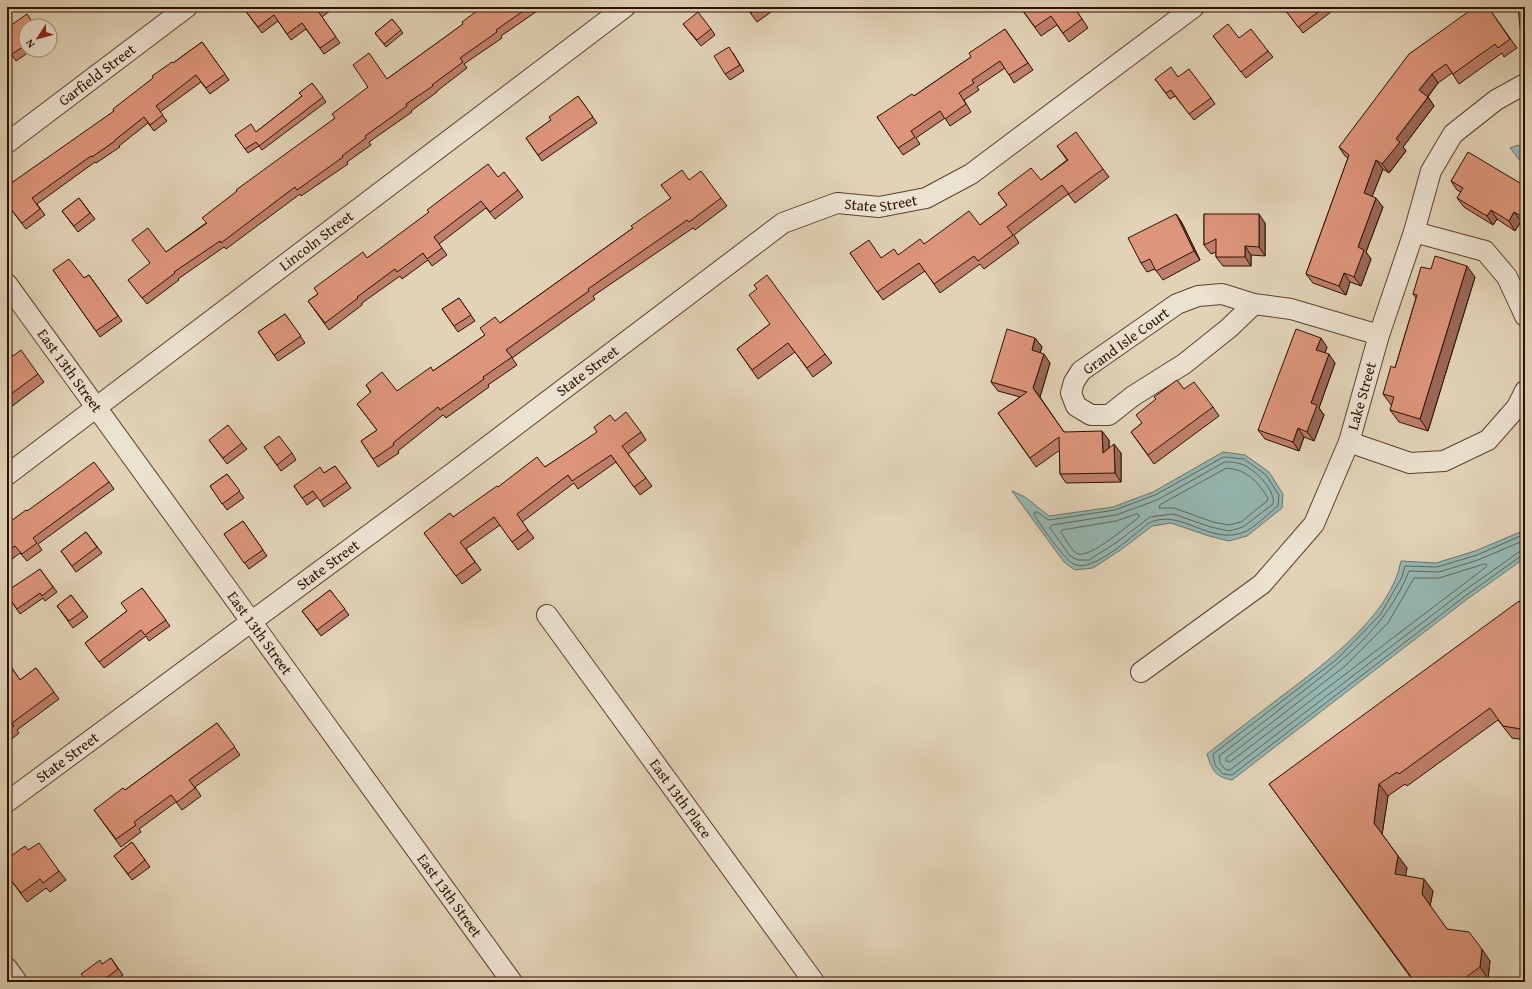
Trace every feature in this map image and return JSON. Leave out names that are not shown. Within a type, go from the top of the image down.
[{"type":"street","name":"Garfield Street","points":[[7,143],[187,7]]},
{"type":"street","name":"State Street","points":[[7,802],[454,472],[783,222],[837,203],[879,207],[926,198],[972,174],[1194,7]]},
{"type":"street","name":"Lincoln Street","points":[[7,475],[616,10]]},
{"type":"street","name":"Lake Street","points":[[1141,672],[1262,584],[1314,524],[1349,442],[1379,335],[1414,232],[1431,170],[1453,134],[1496,100],[1525,84]]},
{"type":"street","points":[[1414,232],[1485,251],[1507,277],[1525,316]]},
{"type":"street","name":"East 13th Street","points":[[7,284],[512,982]]},
{"type":"street","name":"Grand Isle Court","points":[[1254,304],[1229,328],[1184,364],[1133,396],[1109,415],[1091,415],[1076,406],[1071,393],[1074,382],[1081,371],[1177,304],[1198,296],[1222,294],[1254,304],[1291,309],[1379,335]]},
{"type":"street","points":[[1349,442],[1410,463],[1444,461],[1488,440],[1518,407],[1525,391]]},
{"type":"street","name":"East 13th Place","points":[[547,616],[814,982]]},
{"type":"street","points":[[7,968],[18,982]]},
{"type":"water","points":[[1518,145],[1525,148],[1525,167],[1510,148]]},
{"type":"water","points":[[1223,452],[1245,455],[1269,472],[1283,494],[1282,508],[1247,536],[1229,541],[1171,523],[1152,526],[1122,549],[1093,568],[1075,570],[1064,562],[1012,491],[1025,497],[1049,516],[1113,507],[1153,492]]},
{"type":"water","points":[[1525,530],[1525,558],[1466,600],[1232,780],[1226,779],[1215,772],[1207,754],[1317,669],[1354,637],[1384,601],[1395,581],[1401,561],[1436,563],[1475,551]]},
{"type":"building","points":[[246,7],[323,7],[318,11],[336,37],[320,48],[302,23],[287,34],[274,15],[258,27],[244,9]]},
{"type":"building","points":[[487,7],[529,7],[460,58],[463,62],[432,85],[433,86],[406,104],[407,106],[365,136],[366,138],[342,156],[343,157],[297,190],[295,187],[221,243],[220,241],[174,272],[175,273],[142,298],[128,280],[150,263],[132,240],[148,228],[166,252],[207,223],[202,218],[237,191],[236,190],[335,118],[332,114],[368,87],[353,65],[369,53],[387,79],[463,24],[462,22],[481,8],[482,10]]},
{"type":"building","points":[[747,7],[759,7],[751,13]]},
{"type":"building","points":[[1020,7],[1074,7],[1082,19],[1063,33],[1051,16],[1035,27]]},
{"type":"building","points":[[1283,7],[1325,7],[1298,27]]},
{"type":"building","points":[[1475,7],[1488,7],[1510,39],[1498,48],[1495,44],[1453,74],[1446,64],[1432,74],[1419,90],[1428,97],[1396,139],[1400,142],[1382,164],[1376,160],[1364,193],[1376,198],[1358,247],[1364,250],[1354,277],[1344,273],[1339,286],[1306,274],[1349,155],[1339,147],[1409,54]]},
{"type":"building","points":[[1518,7],[1525,7],[1525,36],[1521,36]]},
{"type":"building","points":[[698,12],[711,29],[697,40],[683,24]]},
{"type":"building","points":[[27,14],[30,18],[21,18]]},
{"type":"building","points":[[392,19],[401,30],[384,44],[375,33]]},
{"type":"building","points":[[18,20],[18,50],[12,54],[7,48],[7,28]]},
{"type":"building","points":[[1228,24],[1239,38],[1251,29],[1268,51],[1241,72],[1213,36]]},
{"type":"building","points":[[1005,29],[1028,63],[1009,75],[1000,61],[972,80],[974,83],[959,93],[966,104],[945,119],[940,111],[911,131],[915,137],[898,148],[877,117],[912,94],[914,96],[971,57],[969,53]]},
{"type":"building","points":[[202,42],[225,74],[206,88],[196,75],[156,106],[163,115],[150,125],[144,117],[115,141],[92,157],[91,156],[32,198],[40,209],[22,223],[7,204],[7,186],[114,111],[113,109],[153,78],[152,76]]},
{"type":"building","points":[[729,47],[740,65],[725,74],[714,56]]},
{"type":"building","points":[[1171,67],[1178,77],[1189,69],[1211,98],[1189,114],[1171,90],[1166,93],[1155,79]]},
{"type":"building","points":[[312,83],[323,97],[259,146],[256,142],[245,149],[235,135],[251,124],[256,132],[302,96],[299,93]]},
{"type":"building","points":[[578,96],[593,117],[538,155],[526,138],[551,120],[549,117]]},
{"type":"building","points":[[1076,132],[1103,169],[1069,194],[1062,185],[1007,227],[1013,235],[978,261],[974,256],[934,284],[919,263],[877,292],[850,253],[869,240],[881,258],[894,249],[898,255],[920,239],[924,244],[969,211],[980,225],[1007,205],[998,193],[1031,168],[1041,180],[1068,160],[1057,146]]},
{"type":"building","points":[[1468,152],[1525,186],[1525,214],[1523,217],[1514,212],[1509,221],[1491,210],[1487,216],[1457,198],[1463,188],[1451,181]]},
{"type":"building","points":[[488,164],[498,177],[504,172],[518,190],[490,212],[481,201],[434,237],[442,248],[427,259],[423,253],[397,272],[395,269],[325,323],[308,301],[318,294],[314,288],[363,252],[367,258],[429,212],[427,210]]},
{"type":"building","points":[[682,170],[689,180],[701,171],[721,198],[689,222],[687,220],[588,289],[589,291],[506,350],[512,357],[440,410],[438,407],[393,443],[394,445],[373,459],[361,441],[377,430],[357,404],[371,392],[366,385],[382,372],[397,391],[431,367],[433,371],[485,335],[480,328],[495,317],[500,323],[633,228],[631,226],[671,198],[661,185]]},
{"type":"building","points":[[79,198],[90,213],[74,226],[62,211]]},
{"type":"building","points":[[1176,214],[1194,251],[1156,271],[1150,259],[1141,263],[1128,238]]},
{"type":"building","points":[[1204,214],[1259,214],[1259,247],[1245,246],[1245,257],[1216,257],[1216,239],[1204,245]]},
{"type":"building","points":[[1435,256],[1467,266],[1420,419],[1390,410],[1394,397],[1383,394],[1391,366],[1395,368],[1417,295],[1413,294],[1421,267],[1431,269]]},
{"type":"building","points":[[69,259],[84,278],[89,275],[118,316],[96,331],[53,270]]},
{"type":"building","points":[[767,275],[825,354],[807,368],[788,343],[752,370],[737,349],[770,324],[749,295],[757,289],[754,285]]},
{"type":"building","points":[[459,298],[471,315],[454,326],[442,309]]},
{"type":"building","points":[[285,314],[301,336],[274,355],[258,332]]},
{"type":"building","points":[[1007,329],[1035,338],[1032,350],[1044,354],[1033,388],[1064,432],[1102,431],[1103,453],[1114,444],[1115,473],[1060,474],[1059,437],[1030,458],[998,413],[1027,392],[991,382]]},
{"type":"building","points":[[1296,329],[1321,338],[1316,350],[1329,354],[1311,403],[1317,405],[1307,432],[1298,428],[1293,442],[1258,430]]},
{"type":"building","points":[[7,348],[13,356],[21,350],[38,374],[7,397]]},
{"type":"building","points":[[1177,380],[1184,389],[1194,382],[1213,407],[1148,455],[1131,432],[1142,423],[1136,415],[1156,399],[1154,397]]},
{"type":"building","points":[[626,412],[641,432],[622,446],[646,478],[634,487],[611,455],[572,481],[568,475],[517,514],[528,530],[512,542],[494,517],[460,542],[475,562],[456,576],[424,533],[450,513],[453,517],[497,486],[498,487],[537,457],[545,467],[597,432],[594,427],[610,415],[615,421]]},
{"type":"building","points":[[228,425],[242,443],[223,458],[209,440]]},
{"type":"building","points":[[279,436],[292,453],[277,465],[264,447]]},
{"type":"building","points":[[94,462],[109,482],[33,538],[37,543],[22,554],[15,546],[7,552],[7,524]]},
{"type":"building","points":[[335,466],[347,482],[320,501],[313,491],[302,498],[294,486],[320,467],[324,473]]},
{"type":"building","points":[[227,474],[240,491],[222,504],[210,486]]},
{"type":"building","points":[[243,521],[263,550],[244,563],[224,534]]},
{"type":"building","points":[[86,532],[97,547],[72,566],[61,551]]},
{"type":"building","points":[[40,569],[53,587],[42,596],[40,593],[17,609],[7,595],[7,591]]},
{"type":"building","points":[[142,588],[166,620],[145,635],[141,630],[99,662],[85,643],[127,611],[121,603]]},
{"type":"building","points":[[330,590],[345,609],[317,630],[302,611]]},
{"type":"building","points":[[71,595],[83,611],[69,621],[57,606]]},
{"type":"building","points":[[1519,601],[1525,609],[1525,726],[1521,729],[1503,726],[1490,708],[1399,774],[1397,772],[1379,784],[1374,823],[1398,856],[1395,874],[1424,879],[1422,894],[1447,929],[1469,932],[1482,949],[1480,967],[1459,982],[1415,982],[1269,784]]},
{"type":"building","points":[[7,661],[20,680],[36,668],[54,692],[12,723],[14,726],[7,732]]},
{"type":"building","points":[[217,723],[235,747],[189,780],[195,788],[177,802],[171,795],[134,822],[136,825],[116,839],[94,810],[123,788],[125,790]]},
{"type":"building","points":[[132,842],[145,860],[128,874],[114,856]]},
{"type":"building","points":[[39,843],[59,871],[43,883],[40,879],[21,893],[7,875],[7,859],[25,846],[28,850]]},
{"type":"building","points":[[111,958],[118,969],[106,978],[109,982],[87,982],[81,974],[100,960],[102,964]]}]
